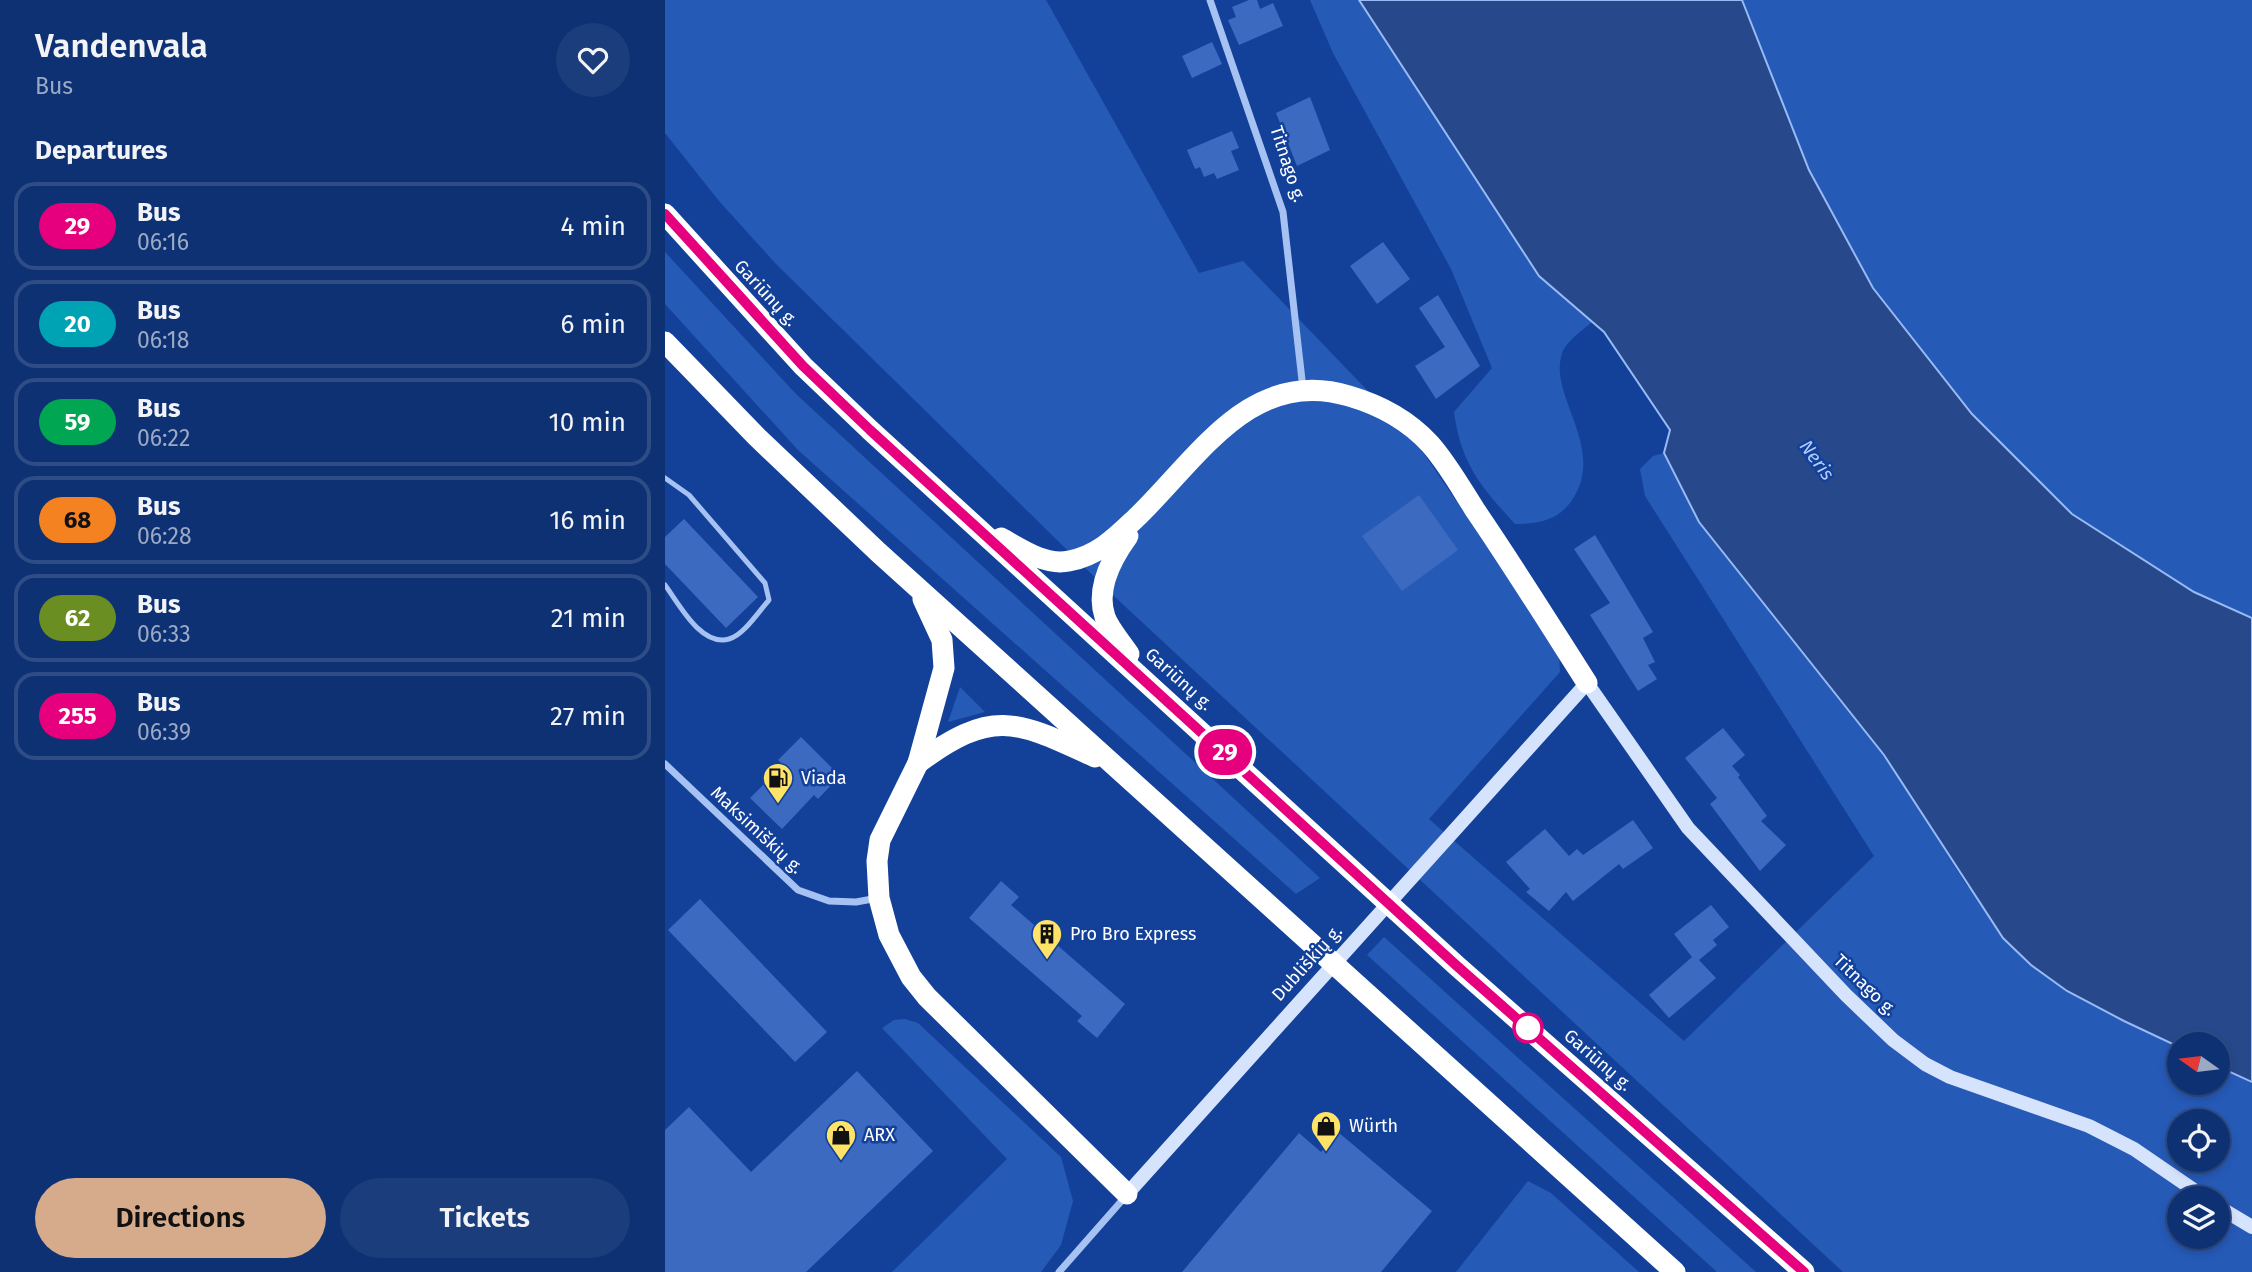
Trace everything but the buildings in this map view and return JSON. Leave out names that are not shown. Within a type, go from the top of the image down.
[{"type":"highway","name":"Gariūnų g.","points":[[665,214],[803,366],[971,523],[1148,681],[1457,966],[1804,1272]]},
{"type":"highway","points":[[665,342],[757,437],[918,588],[1675,1272]]},
{"type":"highway","points":[[971,523],[1031,554],[1062,562],[1099,551],[1153,502],[1231,421],[1264,398],[1303,389],[1343,394],[1377,406],[1410,425],[1431,445],[1514,566],[1587,683]]},
{"type":"highway","points":[[1148,681],[1105,617],[1102,591],[1110,564],[1153,502]]},
{"type":"highway","points":[[918,588],[942,640],[944,668],[918,763],[880,840],[877,861],[879,898],[888,935],[911,977],[927,997],[1128,1194]]},
{"type":"highway","points":[[918,763],[971,729],[1010,725],[1036,730],[1115,767]]},
{"type":"street","name":"Titnago g.","points":[[1210,0],[1283,212],[1303,389]]},
{"type":"street","name":"Titnago g.","points":[[1587,683],[1688,828],[1846,995],[1893,1040],[1925,1064],[1950,1077],[2089,1126],[2134,1149],[2188,1186]]},
{"type":"street","name":"Dubliškių g.","points":[[1059,1272],[1587,683]]},
{"type":"street","name":"Maksimiškių g.","points":[[665,764],[798,890],[829,901],[856,902],[879,898]]},
{"type":"street","points":[[2230,1214],[2252,1227]]},
{"type":"lane","points":[[665,478],[689,495],[765,583],[769,600],[739,633],[730,639],[717,640],[703,634],[665,585]]},
{"type":"shaded area","points":[[665,0],[1046,0],[1199,273],[1243,261],[1414,439],[1559,652],[1560,672],[1429,819],[1684,1041],[1874,856],[1645,496],[1640,469],[1653,456],[1664,453],[1699,522],[1884,755],[1967,886],[2124,1021],[2167,1041],[2167,1096],[2229,1096],[2230,1072],[2252,1082],[2252,1272],[1843,1272],[1116,598],[776,264],[719,201],[665,133]]},
{"type":"shaded area","points":[[1310,0],[1359,0],[1539,276],[1592,322],[1566,346],[1561,357],[1563,389],[1583,460],[1582,478],[1574,497],[1556,516],[1533,523],[1515,524],[1492,498],[1467,461],[1454,412],[1492,368],[1451,269],[1333,53]]},
{"type":"shaded area","points":[[1743,0],[2252,0],[2252,618],[2194,592],[2072,514],[1972,414],[1874,288],[1809,170]]},
{"type":"shaded area","points":[[665,252],[796,394],[1320,878],[1296,894],[798,450],[665,304]]},
{"type":"shaded area","points":[[960,687],[985,712],[948,722]]},
{"type":"shaded area","points":[[1384,937],[1756,1272],[1717,1272],[1367,955]]},
{"type":"shaded area","points":[[905,1019],[918,1023],[1061,1157],[1073,1201],[1061,1245],[1041,1272],[892,1272],[1007,1159],[882,1028],[894,1020]]},
{"type":"shaded area","points":[[1528,1181],[1551,1193],[1639,1272],[1456,1272]]},
{"type":"water","name":"Neris","points":[[1359,0],[1742,0],[1809,170],[1873,288],[1972,414],[2072,514],[2194,592],[2252,618],[2252,1082],[2230,1072],[2230,1032],[2167,1032],[2167,1041],[2067,991],[2031,965],[2003,938],[1884,755],[1699,522],[1664,453],[1670,430],[1604,332],[1539,276]]},
{"type":"bus line","name":"29","points":[[665,214],[803,366],[870,430],[1148,681],[1457,966],[1804,1272]]},
{"type":"place","name":"Viada","points":[[778,805]]},
{"type":"place","name":"Pro Bro Express","points":[[1047,961]]},
{"type":"place","name":"Würth","points":[[1326,1153]]},
{"type":"place","name":"ARX","points":[[841,1162]]}]
